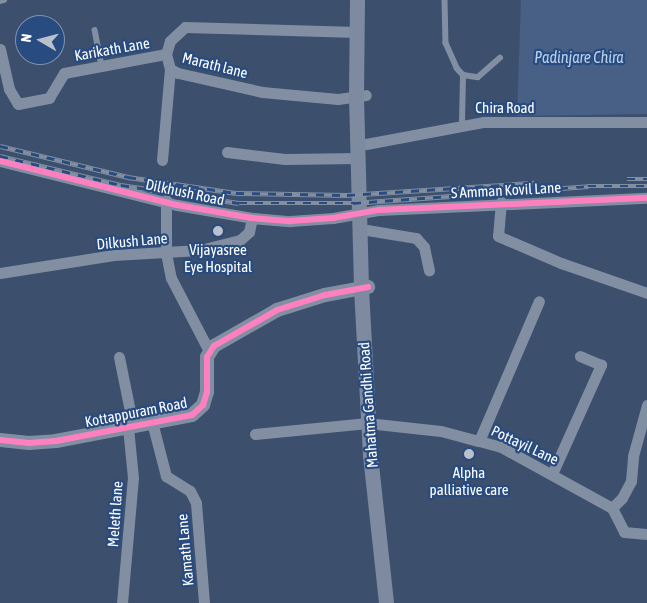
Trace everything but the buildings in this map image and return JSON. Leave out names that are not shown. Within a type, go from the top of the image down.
[{"type":"main road","points":[[357,0],[357,32],[366,144],[362,174],[363,211]]},
{"type":"main road","points":[[362,174],[358,158],[366,0]]},
{"type":"main road","name":"Mahatma Gandhi Road","points":[[363,211],[367,230],[365,287]]},
{"type":"main road","name":"Mahatma Gandhi Road","points":[[363,211],[371,423],[386,603]]},
{"type":"main road","name":"Mahatma Gandhi Road","points":[[371,423],[394,603]]},
{"type":"street","name":"Marath lane","points":[[357,32],[185,26],[170,41],[166,54],[170,69],[262,92],[338,99],[361,95]]},
{"type":"street","name":"Karikath Lane","points":[[0,49],[9,89],[18,104],[50,98],[64,72],[166,54]]},
{"type":"street","points":[[162,160],[170,69]]},
{"type":"street","name":"Chira Road","points":[[366,144],[443,130],[462,123],[647,122]]},
{"type":"street","points":[[227,152],[285,159],[330,161],[358,158]]},
{"type":"street","name":"Dilkhush Road","points":[[0,161],[252,218],[290,221],[363,211]]},
{"type":"street","name":"S Amman Kovil Lane","points":[[363,211],[502,202],[647,198]]},
{"type":"street","points":[[166,200],[166,252],[178,295],[209,352],[220,341],[277,310],[365,287]]},
{"type":"street","points":[[502,202],[498,236],[561,264],[647,293]]},
{"type":"street","name":"Dilkush Lane","points":[[0,273],[114,256],[200,250],[240,240],[249,232],[252,218]]},
{"type":"street","points":[[367,230],[416,238],[424,247],[429,270]]},
{"type":"street","points":[[480,440],[539,301]]},
{"type":"street","name":"Kottappuram Road","points":[[0,440],[29,443],[56,441],[197,412],[207,392],[209,352]]},
{"type":"street","points":[[552,474],[601,365],[580,356]]},
{"type":"street","name":"Meleth lane","points":[[119,357],[131,427],[133,478],[122,603]]},
{"type":"street","points":[[647,405],[633,456],[631,481],[622,498],[612,508],[624,532],[647,534]]},
{"type":"street","name":"Kamath Lane","points":[[152,422],[166,476],[190,491],[196,503],[204,603]]},
{"type":"street","name":"Pottayil Lane","points":[[255,434],[371,423],[441,431],[501,447],[612,508]]},
{"type":"lane","points":[[0,1],[4,0]]},
{"type":"lane","points":[[445,0],[446,43],[452,59],[464,75],[462,123]]},
{"type":"lane","points":[[95,30],[102,65]]},
{"type":"lane","points":[[464,75],[478,78],[484,75],[500,58]]},
{"type":"water","name":"Padinjare Chira","points":[[521,0],[647,0],[647,114],[517,116]]},
{"type":"railway","points":[[0,146],[128,177],[236,193],[347,195],[535,183]]},
{"type":"railway","points":[[0,156],[121,185],[239,203],[353,203],[588,186],[647,186]]},
{"type":"railway","points":[[627,179],[647,179]]},
{"type":"cycle path","points":[[0,161],[177,205],[252,218],[290,221],[333,218],[379,210],[647,198]]},
{"type":"cycle path","points":[[0,440],[29,443],[56,441],[192,415],[203,405],[207,392],[207,357],[214,346],[277,310],[325,295],[368,287]]},
{"type":"place","name":"Vijayasree Eye Hospital","points":[[218,231]]},
{"type":"place","name":"Alpha palliative care","points":[[469,454]]}]
